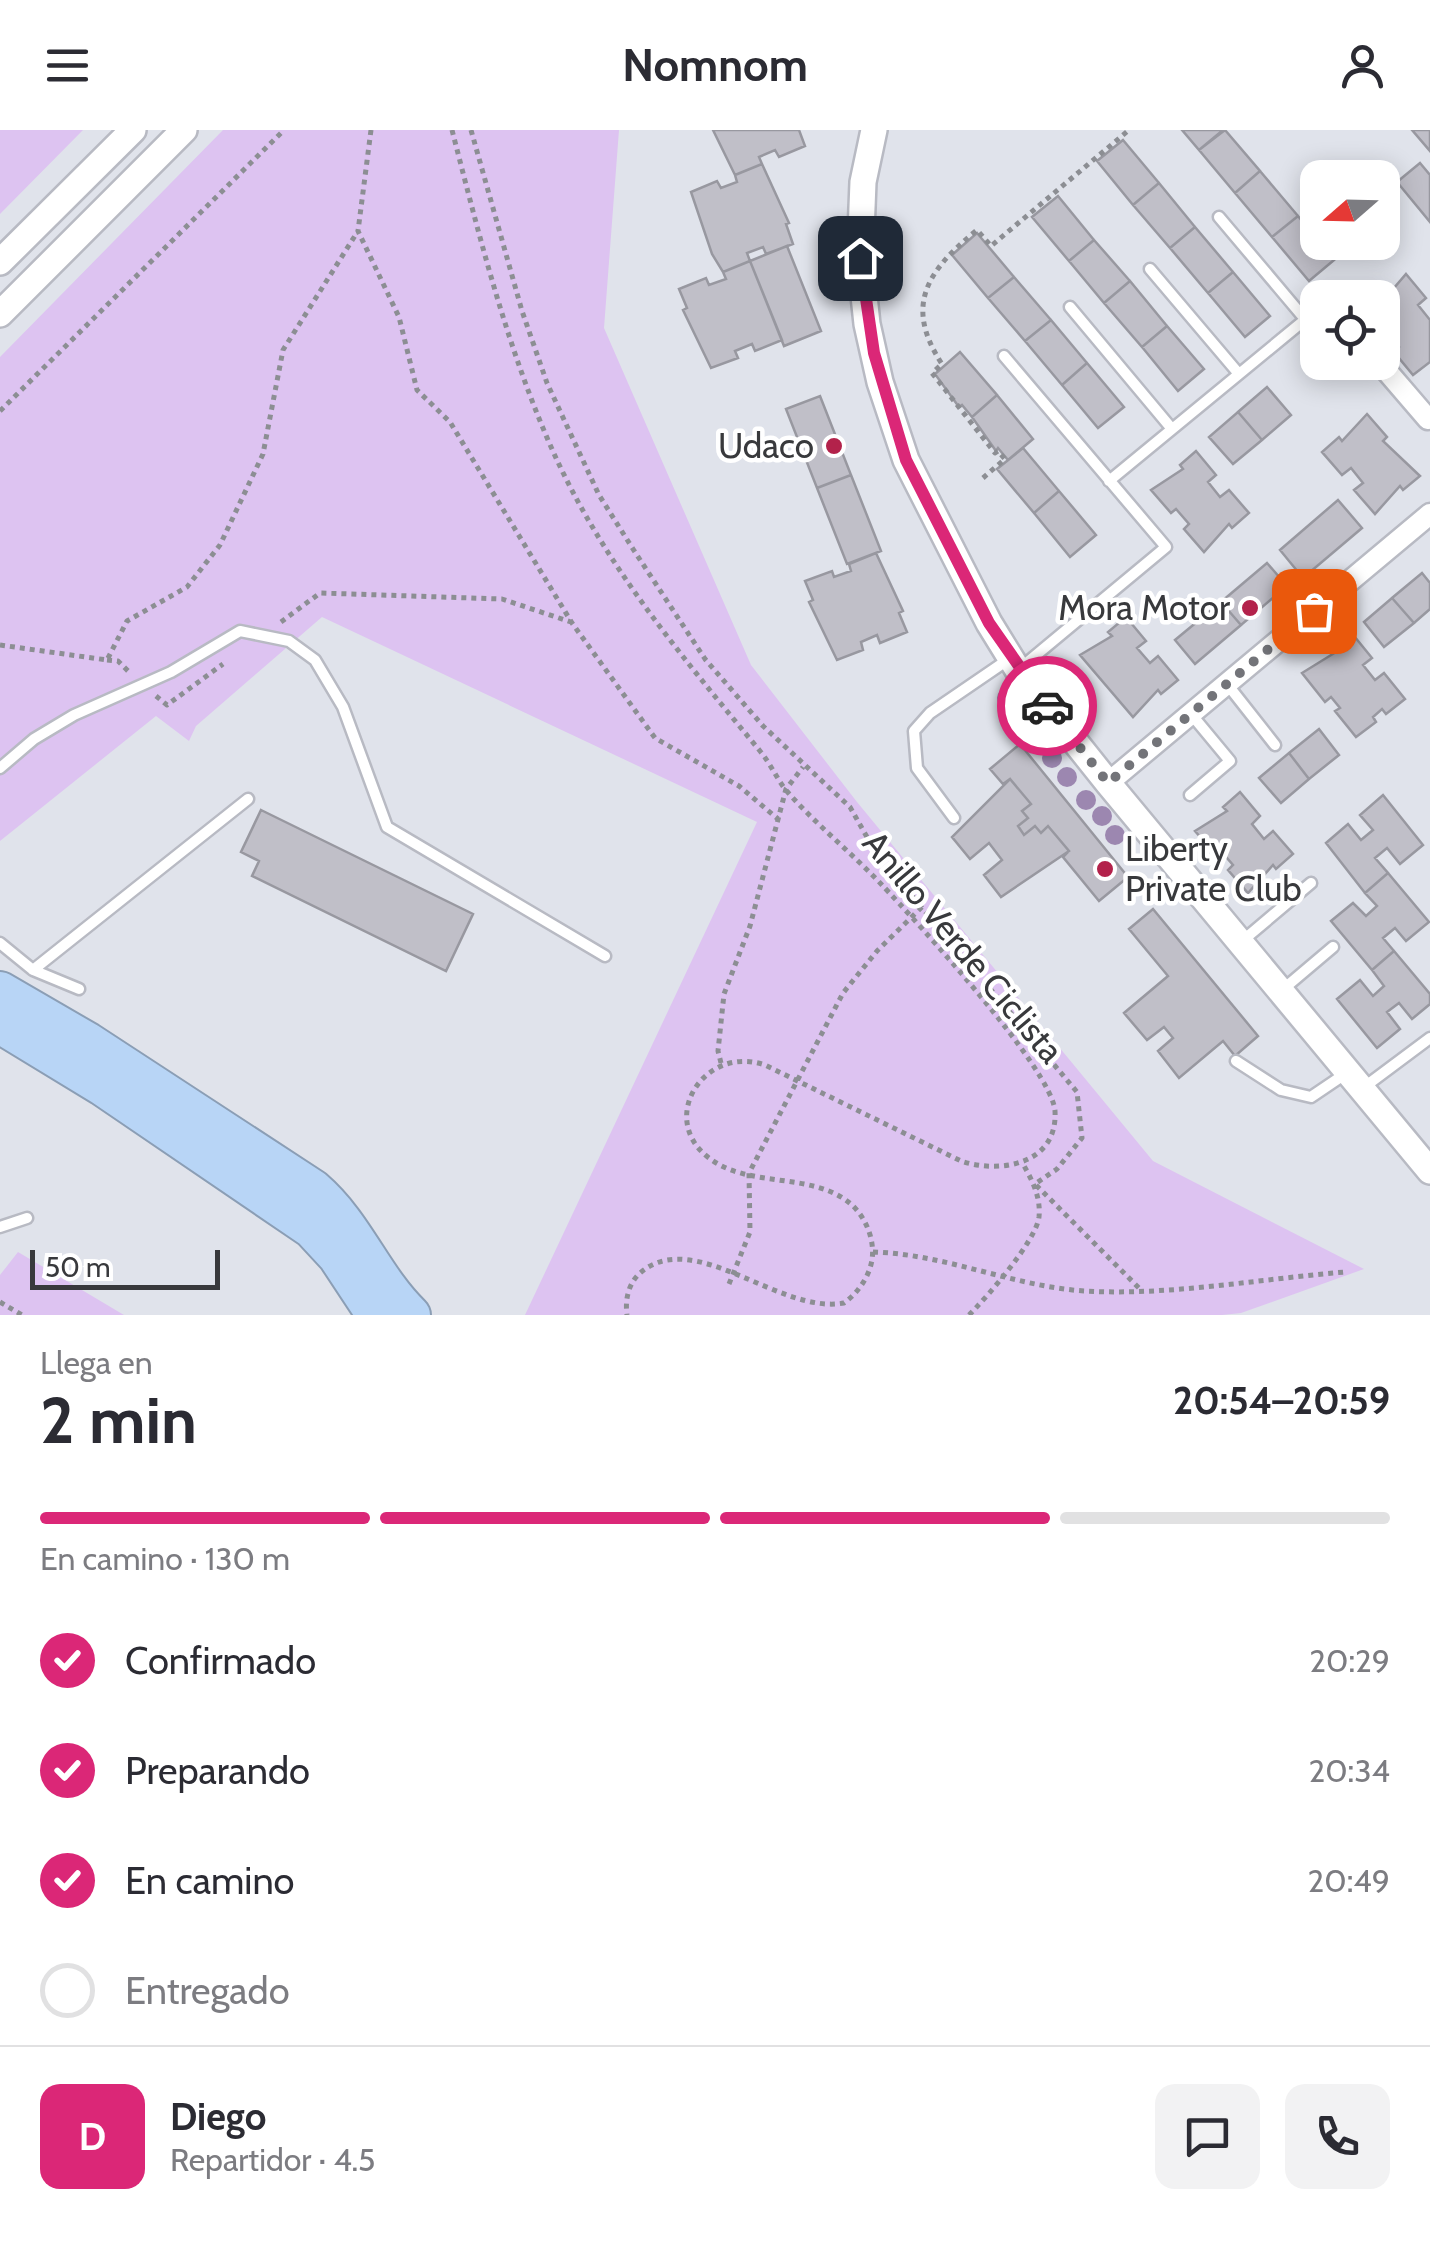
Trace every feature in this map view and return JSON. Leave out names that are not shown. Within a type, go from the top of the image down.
[{"type":"highway","points":[[0,991],[88,1042],[312,1189],[335,1208],[383,1283],[411,1315]]},
{"type":"highway","points":[[0,1024],[102,1086],[312,1229],[337,1256],[376,1315]]},
{"type":"street","points":[[0,262],[134,130]]},
{"type":"street","points":[[0,314],[184,130]]},
{"type":"street","points":[[874,130],[863,182],[860,258],[867,324],[880,382],[906,460],[1014,664],[1430,1171]]},
{"type":"street","points":[[1395,380],[1429,419]]},
{"type":"street","points":[[1108,783],[1430,514]]},
{"type":"lane","points":[[1219,217],[1300,312]]},
{"type":"lane","points":[[1150,269],[1239,374]]},
{"type":"lane","points":[[1070,307],[1172,429]]},
{"type":"lane","points":[[1109,481],[1300,324]]},
{"type":"lane","points":[[954,818],[917,768],[912,748],[914,731],[930,712],[1014,664],[1166,547],[1004,356]]},
{"type":"lane","points":[[0,768],[34,738],[141,682],[171,672],[240,631],[289,641],[315,660],[331,684],[387,827],[605,956]]},
{"type":"lane","points":[[1226,684],[1275,745]]},
{"type":"lane","points":[[1190,794],[1230,761],[1191,714]]},
{"type":"lane","points":[[32,970],[248,798]]},
{"type":"lane","points":[[1240,943],[1311,883]]},
{"type":"lane","points":[[0,944],[32,970],[79,989]]},
{"type":"lane","points":[[1281,992],[1334,947]]},
{"type":"lane","points":[[1236,1061],[1281,1090],[1311,1097],[1355,1080],[1430,1038]]},
{"type":"lane","points":[[0,1227],[27,1218]]},
{"type":"path","points":[[0,411],[284,130]]},
{"type":"path","points":[[106,660],[127,620],[187,588],[220,545],[263,454],[283,350],[358,231],[372,130]]},
{"type":"path","name":"Anillo Verde Ciclista","points":[[452,130],[513,347],[570,488],[643,610],[762,754],[786,789],[912,917],[1046,1084],[1054,1123],[1043,1147],[1022,1164]]},
{"type":"path","points":[[471,130],[528,330],[547,383],[599,494],[705,659],[803,767],[850,806],[876,852],[1078,1092],[1082,1138],[1057,1169],[1035,1184]]},
{"type":"path","points":[[983,478],[1005,459],[998,451],[994,453],[932,373],[942,364],[920,326],[927,285],[949,253],[977,230],[992,246],[1130,130]]},
{"type":"path","points":[[358,231],[399,318],[417,390],[450,422],[572,623],[655,738],[739,786],[778,819]]},
{"type":"path","points":[[0,645],[118,661],[167,705],[320,593],[502,599],[572,623]]},
{"type":"path","points":[[722,1064],[718,1051],[724,994],[750,926],[786,789],[803,767]]},
{"type":"path","points":[[729,1284],[750,1232],[749,1173],[843,993],[924,905]]},
{"type":"path","points":[[816,1314],[852,1296],[868,1275],[873,1252],[866,1224],[839,1196],[749,1173],[707,1157],[690,1130],[690,1098],[695,1085],[722,1064],[754,1061],[961,1161],[996,1169],[1022,1164],[1035,1184],[1141,1290]]},
{"type":"path","points":[[969,1315],[1002,1276],[1039,1219],[1035,1184]]},
{"type":"path","points":[[873,1252],[911,1253],[1084,1291],[1141,1290],[1345,1272]]},
{"type":"path","points":[[627,1315],[626,1303],[633,1281],[663,1261],[683,1263],[744,1290]]},
{"type":"path","points":[[0,1302],[22,1315]]},
{"type":"shaded area","points":[[0,130],[83,130],[0,214]]},
{"type":"shaded area","points":[[223,130],[619,130],[604,328],[751,665],[857,802],[1153,1161],[1364,1269],[1241,1313],[1222,1315],[525,1315],[757,822],[322,617],[196,726],[189,741],[156,716],[0,841],[0,357]]},
{"type":"shaded area","points":[[18,1252],[124,1315],[0,1315],[0,1275]]},
{"type":"building","points":[[713,130],[799,130],[805,146],[779,157],[775,150],[759,157],[762,164],[735,175]]},
{"type":"building","points":[[1182,130],[1223,130],[1199,150]]},
{"type":"building","points":[[1225,130],[1260,171],[1235,193],[1199,150]]},
{"type":"building","points":[[1412,130],[1430,130],[1430,151]]},
{"type":"building","points":[[1123,140],[1159,183],[1133,205],[1097,161]]},
{"type":"building","points":[[1420,163],[1430,175],[1430,222],[1400,186],[1400,180]]},
{"type":"building","points":[[762,164],[789,223],[786,224],[793,244],[766,254],[763,247],[747,253],[750,261],[723,272],[712,254],[691,192],[717,181],[721,188],[737,182],[735,175]]},
{"type":"building","points":[[1260,171],[1298,216],[1272,237],[1235,193]]},
{"type":"building","points":[[1159,183],[1195,227],[1170,248],[1133,205]]},
{"type":"building","points":[[1058,196],[1094,240],[1069,261],[1032,217]]},
{"type":"building","points":[[1298,216],[1300,260],[1334,260],[1308,280],[1272,237]]},
{"type":"building","points":[[1195,227],[1233,272],[1208,293],[1170,248]]},
{"type":"building","points":[[977,233],[1014,277],[988,298],[952,255]]},
{"type":"building","points":[[1094,240],[1130,281],[1104,303],[1069,261]]},
{"type":"building","points":[[787,246],[821,331],[784,346],[750,261]]},
{"type":"building","points":[[750,261],[782,340],[755,351],[752,344],[735,351],[738,358],[711,368],[683,310],[687,308],[679,289],[706,278],[709,285],[726,279],[723,272]]},
{"type":"building","points":[[1233,272],[1270,316],[1245,337],[1208,293]]},
{"type":"building","points":[[1406,274],[1426,298],[1418,305],[1430,320],[1430,362],[1413,375],[1400,359],[1400,281]]},
{"type":"building","points":[[1014,277],[1051,320],[1025,341],[988,298]]},
{"type":"building","points":[[1130,281],[1167,326],[1142,347],[1104,303]]},
{"type":"building","points":[[1051,320],[1087,363],[1062,385],[1025,341]]},
{"type":"building","points":[[1167,326],[1204,369],[1178,391],[1142,347]]},
{"type":"building","points":[[960,352],[997,395],[972,417],[962,405],[959,407],[935,374]]},
{"type":"building","points":[[1087,363],[1124,407],[1098,428],[1062,385]]},
{"type":"building","points":[[1267,387],[1291,415],[1262,440],[1238,412]]},
{"type":"building","points":[[997,395],[1033,439],[1008,460],[998,448],[996,451],[972,417]]},
{"type":"building","points":[[820,396],[851,475],[817,488],[786,409]]},
{"type":"building","points":[[1238,412],[1262,440],[1233,464],[1209,437]]},
{"type":"building","points":[[1367,414],[1387,437],[1383,441],[1420,476],[1403,490],[1400,486],[1375,514],[1354,490],[1363,483],[1351,468],[1342,475],[1322,452],[1339,437],[1342,441]]},
{"type":"building","points":[[1023,448],[1059,491],[1034,513],[997,469]]},
{"type":"building","points":[[1196,451],[1216,475],[1208,482],[1220,497],[1229,490],[1249,513],[1232,528],[1229,524],[1204,552],[1184,529],[1189,524],[1176,509],[1171,513],[1151,490],[1183,469],[1180,465]]},
{"type":"building","points":[[851,475],[881,551],[847,564],[817,488]]},
{"type":"building","points":[[1059,491],[1096,535],[1070,557],[1034,513]]},
{"type":"building","points":[[1338,500],[1362,528],[1303,578],[1280,550]]},
{"type":"building","points":[[876,553],[903,611],[899,613],[907,632],[880,643],[877,635],[861,642],[863,650],[837,660],[809,602],[813,600],[805,581],[832,571],[834,577],[851,571],[849,564]]},
{"type":"building","points":[[1267,563],[1287,586],[1241,625],[1221,602]]},
{"type":"building","points":[[1422,573],[1430,583],[1430,609],[1414,623],[1392,598]]},
{"type":"building","points":[[1392,598],[1414,623],[1384,647],[1364,622]]},
{"type":"building","points":[[1221,602],[1241,625],[1195,664],[1175,640]]},
{"type":"building","points":[[1126,617],[1146,641],[1137,648],[1150,663],[1158,656],[1178,680],[1161,694],[1158,690],[1133,717],[1080,655],[1112,636],[1108,632]]},
{"type":"building","points":[[1350,631],[1372,658],[1363,665],[1375,680],[1384,673],[1405,699],[1386,714],[1382,709],[1373,717],[1376,722],[1356,737],[1335,711],[1340,708],[1331,697],[1325,702],[1302,673],[1336,652],[1331,646]]},
{"type":"building","points":[[1319,729],[1339,755],[1309,779],[1289,753]]},
{"type":"building","points":[[1020,744],[1128,877],[1099,901],[1063,857],[1069,851],[1048,826],[1041,833],[1035,826],[1024,835],[1018,826],[1028,818],[1022,811],[1031,804],[1010,779],[1003,784],[990,769]]},
{"type":"building","points":[[1289,753],[1309,779],[1281,803],[1259,778]]},
{"type":"building","points":[[1010,779],[1031,804],[1022,811],[1028,818],[1018,826],[1024,835],[1035,826],[1041,833],[1048,826],[1069,851],[1001,897],[984,875],[1002,860],[989,843],[970,859],[952,837]]},
{"type":"building","points":[[1240,792],[1260,816],[1252,824],[1264,839],[1273,831],[1293,854],[1276,869],[1273,865],[1248,893],[1228,870],[1233,865],[1220,850],[1215,854],[1195,831],[1227,811],[1223,807]]},
{"type":"building","points":[[1383,795],[1423,845],[1400,864],[1387,848],[1375,858],[1388,873],[1365,893],[1326,843],[1348,824],[1361,840],[1373,830],[1360,815]]},
{"type":"building","points":[[261,810],[473,914],[446,971],[252,876],[259,861],[241,852]]},
{"type":"building","points":[[1388,873],[1429,922],[1406,941],[1395,928],[1383,938],[1394,951],[1372,970],[1331,921],[1353,903],[1366,916],[1377,906],[1365,893]]},
{"type":"building","points":[[1153,909],[1258,1036],[1235,1056],[1223,1041],[1179,1078],[1158,1051],[1173,1038],[1164,1027],[1147,1040],[1124,1013],[1168,976],[1129,929]]},
{"type":"building","points":[[1394,951],[1430,994],[1430,1004],[1412,1019],[1399,1003],[1387,1012],[1400,1029],[1377,1048],[1337,999],[1360,980],[1373,996],[1384,986],[1372,970]]},
{"type":"way so far","points":[[1047,706],[1108,783],[1314,611]]},
{"type":"place","name":"Udaco","points":[[834,446]]},
{"type":"place","name":"Mora Motor","points":[[1250,608]]},
{"type":"place","name":"Liberty Private Club","points":[[1105,869]]},
{"type":"route","points":[[860,258],[867,324],[880,382],[906,460],[989,623],[1018,670],[1047,706]]}]
